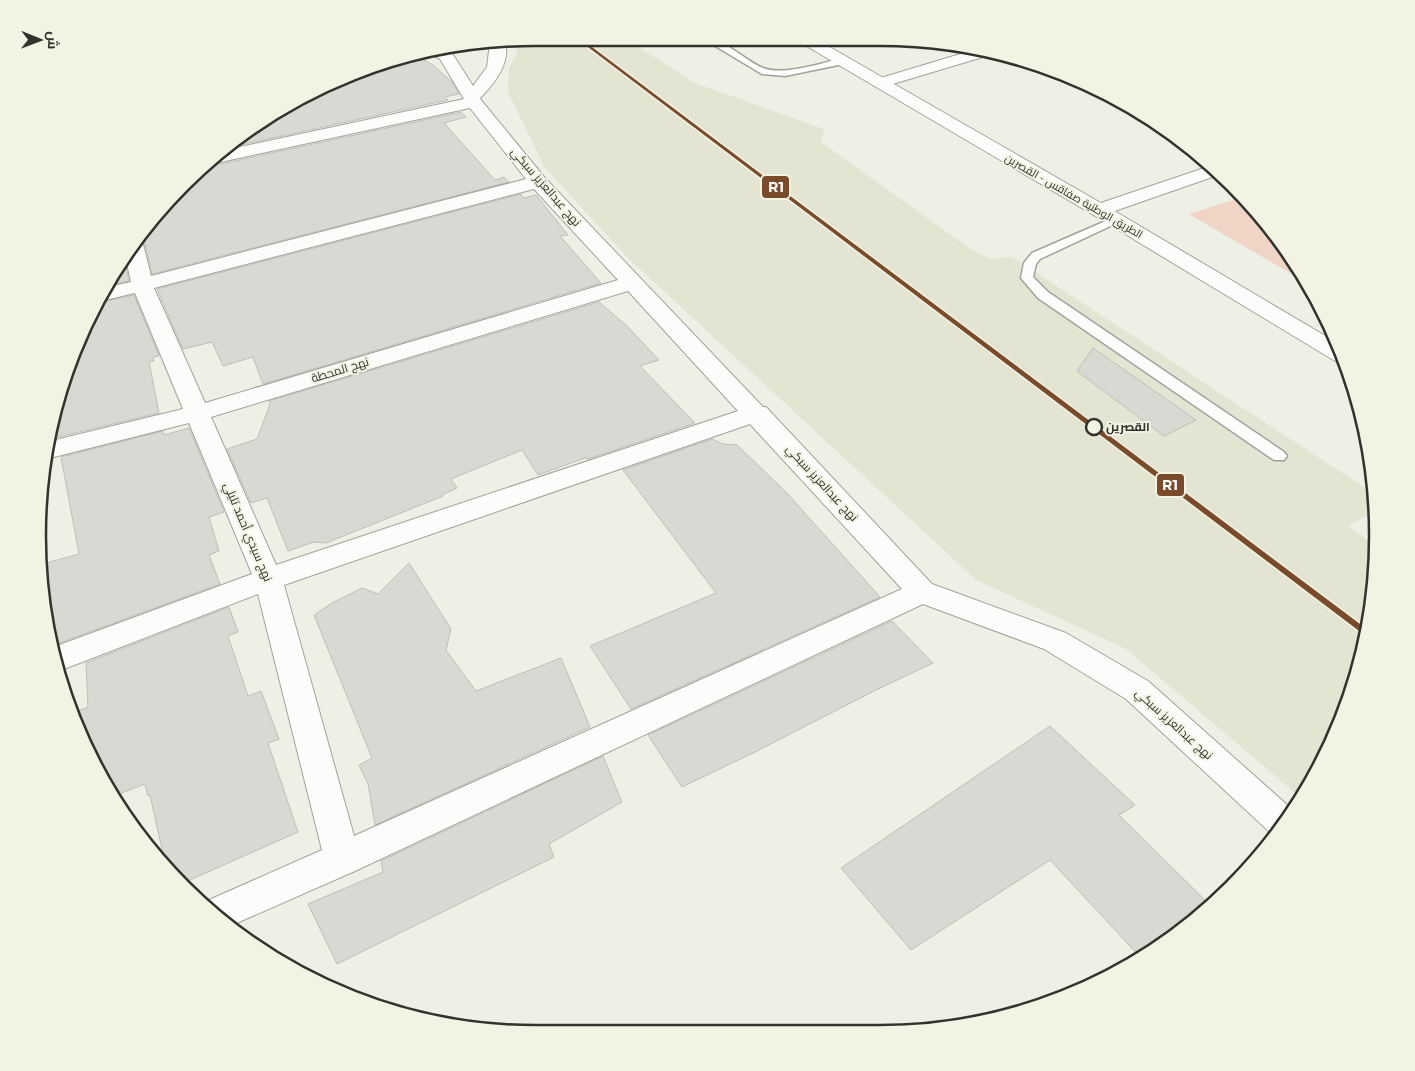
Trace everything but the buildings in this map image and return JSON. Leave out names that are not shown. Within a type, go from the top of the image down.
[{"type":"street","name":"الطريق الوطنية صفاقس - القصرين","points":[[817,46],[1099,210],[1333,350]]},
{"type":"street","points":[[228,155],[472,99],[489,81],[494,70],[497,48]]},
{"type":"street","name":"نهج عبدالعزيز سبكي","points":[[444,55],[472,99],[538,182],[631,283],[757,413],[922,592],[1055,641],[1137,690],[1278,819]]},
{"type":"street","points":[[880,83],[973,56]]},
{"type":"street","points":[[1099,210],[1207,173]]},
{"type":"street","points":[[111,293],[538,182]]},
{"type":"street","name":"نهج سيدي أحمد تليلي","points":[[135,255],[142,284],[268,580],[342,859]]},
{"type":"street","name":"نهج المحطة","points":[[54,449],[197,413],[631,283]]},
{"type":"street","points":[[62,658],[268,580],[757,413]]},
{"type":"street","points":[[223,911],[342,859],[922,592]]},
{"type":"lane","points":[[720,46],[762,71],[785,73],[843,61]]},
{"type":"lane","points":[[1115,220],[1036,256],[1030,263],[1026,278],[1043,295],[1279,456]]},
{"type":"shaded area","points":[[637,46],[695,83],[824,129],[821,142],[972,250],[992,259],[1012,257],[1367,489],[1368,515],[1348,526],[1369,541],[1365,599],[1352,662],[1332,723],[1295,793],[1126,649],[976,580],[628,258],[545,168],[508,92],[509,68],[518,51],[515,47]]},
{"type":"shaded area","points":[[1234,200],[1268,238],[1293,275],[1189,214]]},
{"type":"transit line","name":"R1","points":[[589,46],[1360,628]]},
{"type":"place","name":"القصرين","points":[[1094,427]]}]
